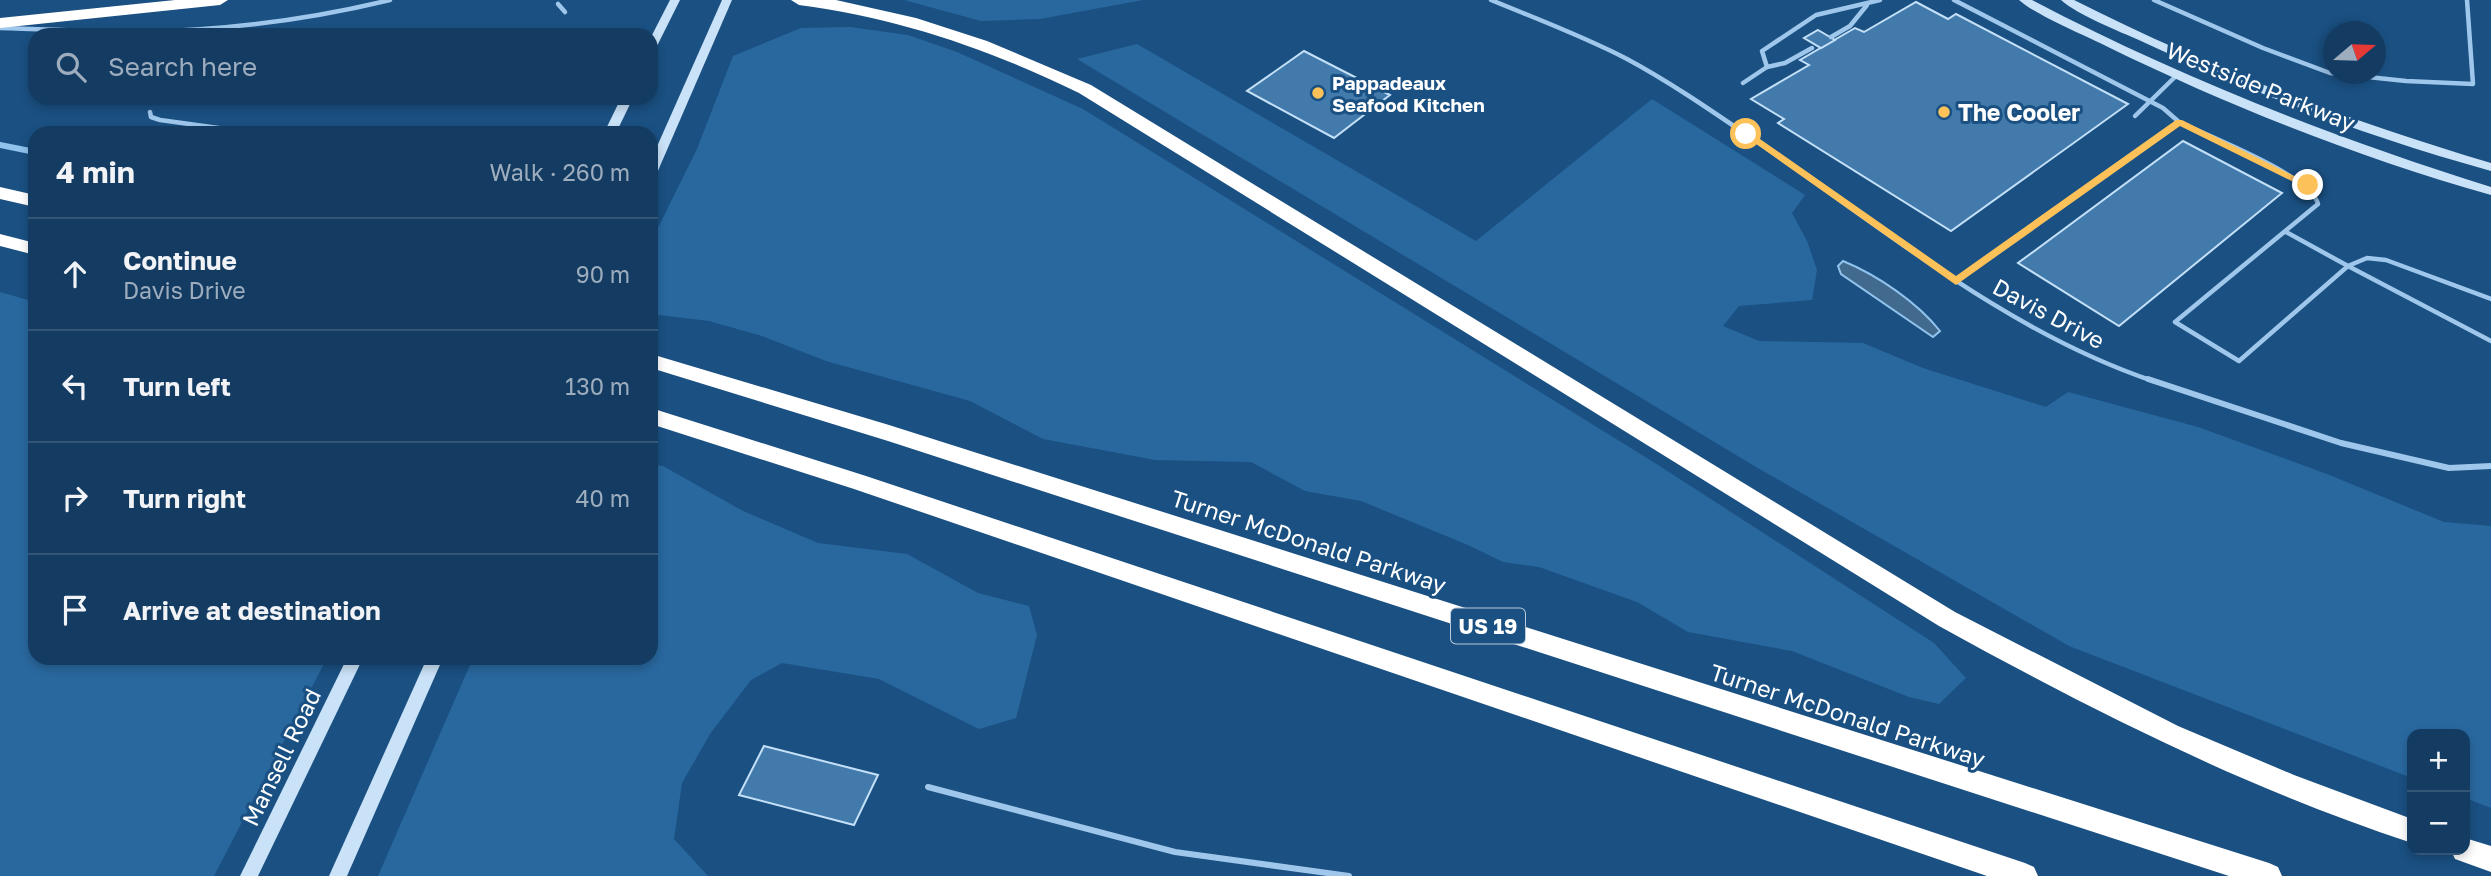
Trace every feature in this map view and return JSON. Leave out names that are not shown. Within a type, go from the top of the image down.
[{"type":"highway","points":[[0,26],[220,0]]},
{"type":"highway","points":[[811,1],[893,18],[971,40],[1085,89],[1820,543],[1968,631],[2092,697],[2171,735],[2309,793],[2407,829]]},
{"type":"highway","points":[[0,193],[28,199]]},
{"type":"highway","points":[[0,240],[28,246]]},
{"type":"highway","name":"Turner McDonald Parkway","points":[[658,363],[2269,876]]},
{"type":"highway","points":[[658,418],[872,486],[2025,876]]},
{"type":"highway","points":[[2470,852],[2491,859]]},
{"type":"main road","points":[[658,34],[675,0]]},
{"type":"main road","points":[[658,157],[727,0]]},
{"type":"main road","name":"Westside Parkway","points":[[2024,0],[2177,75],[2338,140],[2491,191]]},
{"type":"main road","name":"Westside Parkway","points":[[2066,0],[2176,54],[2269,92],[2356,125],[2491,167]]},
{"type":"main road","points":[[613,126],[624,105]]},
{"type":"main road","name":"Mansell Road","points":[[249,876],[352,665]]},
{"type":"main road","points":[[338,876],[432,665]]},
{"type":"lane","points":[[206,28],[332,15],[390,0]]},
{"type":"lane","name":"Davis Drive","points":[[1491,0],[1587,39],[1629,60],[1746,134],[1956,281],[2039,332],[2124,371],[2341,443],[2449,468],[2491,466]]},
{"type":"lane","points":[[1767,67],[1762,51],[1790,30],[1825,12],[1867,5],[1880,0]]},
{"type":"lane","points":[[1954,0],[2163,108],[2179,122],[2308,185],[2316,195],[2318,204],[2175,322],[2239,361],[2348,266],[2367,258],[2386,260],[2491,299]]},
{"type":"lane","points":[[2154,0],[2263,48],[2330,73],[2406,81],[2473,84],[2467,0]]},
{"type":"lane","points":[[558,4],[565,12]]},
{"type":"lane","points":[[1831,37],[1850,26],[1867,5]]},
{"type":"lane","points":[[0,26],[45,28]]},
{"type":"lane","points":[[1743,83],[1767,67],[1785,63],[1812,48]]},
{"type":"lane","points":[[2134,116],[2177,75]]},
{"type":"lane","points":[[150,113],[151,117],[160,120],[204,126]]},
{"type":"lane","points":[[1956,281],[2179,122]]},
{"type":"lane","points":[[2286,232],[2491,341]]},
{"type":"lane","points":[[928,787],[1175,852],[1349,876]]},
{"type":"shaded area","points":[[904,0],[1143,0],[1040,19],[981,21]]},
{"type":"shaded area","points":[[850,27],[908,35],[957,52],[1083,109],[1655,463],[1934,643],[1966,678],[1939,704],[1909,697],[1792,651],[1688,632],[1637,602],[1539,567],[1503,562],[1361,501],[1305,491],[1251,462],[1155,460],[1043,439],[970,401],[826,361],[762,336],[709,321],[658,315],[658,228],[697,149],[733,56],[801,28]]},
{"type":"shaded area","points":[[1137,44],[1476,241],[1652,99],[1805,195],[1792,213],[1807,241],[1817,270],[1812,300],[1739,306],[1723,326],[1759,341],[1863,343],[1923,368],[2046,407],[2068,392],[2198,427],[2327,474],[2444,522],[2491,526],[2491,808],[2470,800],[2470,729],[2407,729],[2407,776],[2069,646],[1756,467],[1077,59]]},
{"type":"shaded area","points":[[1843,261],[1896,290],[1940,331],[1933,337],[1841,274],[1838,266]]},
{"type":"shaded area","points":[[0,292],[28,300],[28,665],[323,665],[214,876],[0,876]]},
{"type":"shaded area","points":[[658,465],[743,511],[818,543],[907,554],[978,593],[1029,606],[1037,635],[1016,718],[979,729],[879,679],[782,663],[751,680],[710,734],[682,783],[674,839],[708,876],[378,876],[470,665],[658,665]]},
{"type":"building","name":"The Cooler","points":[[1916,2],[1948,19],[1956,14],[2128,104],[1951,231],[1778,123],[1784,119],[1751,99],[1809,65],[1800,60],[1855,28],[1864,32]]},
{"type":"building","points":[[1818,30],[1835,40],[1821,48],[1804,38]]},
{"type":"building","name":"Pappadeaux Seafood Kitchen","points":[[1304,51],[1390,95],[1334,138],[1247,91]]},
{"type":"building","points":[[2183,141],[2282,193],[2119,326],[2018,263]]},
{"type":"building","points":[[764,746],[878,775],[854,825],[739,795]]},
{"type":"waterway","points":[[0,145],[28,151]]},
{"type":"place","name":"Pappadeaux Seafood Kitchen","points":[[1318,93]]},
{"type":"place","name":"The Cooler","points":[[1944,112]]},
{"type":"route","points":[[1746,134],[1956,281],[2179,122],[2308,185]]}]
